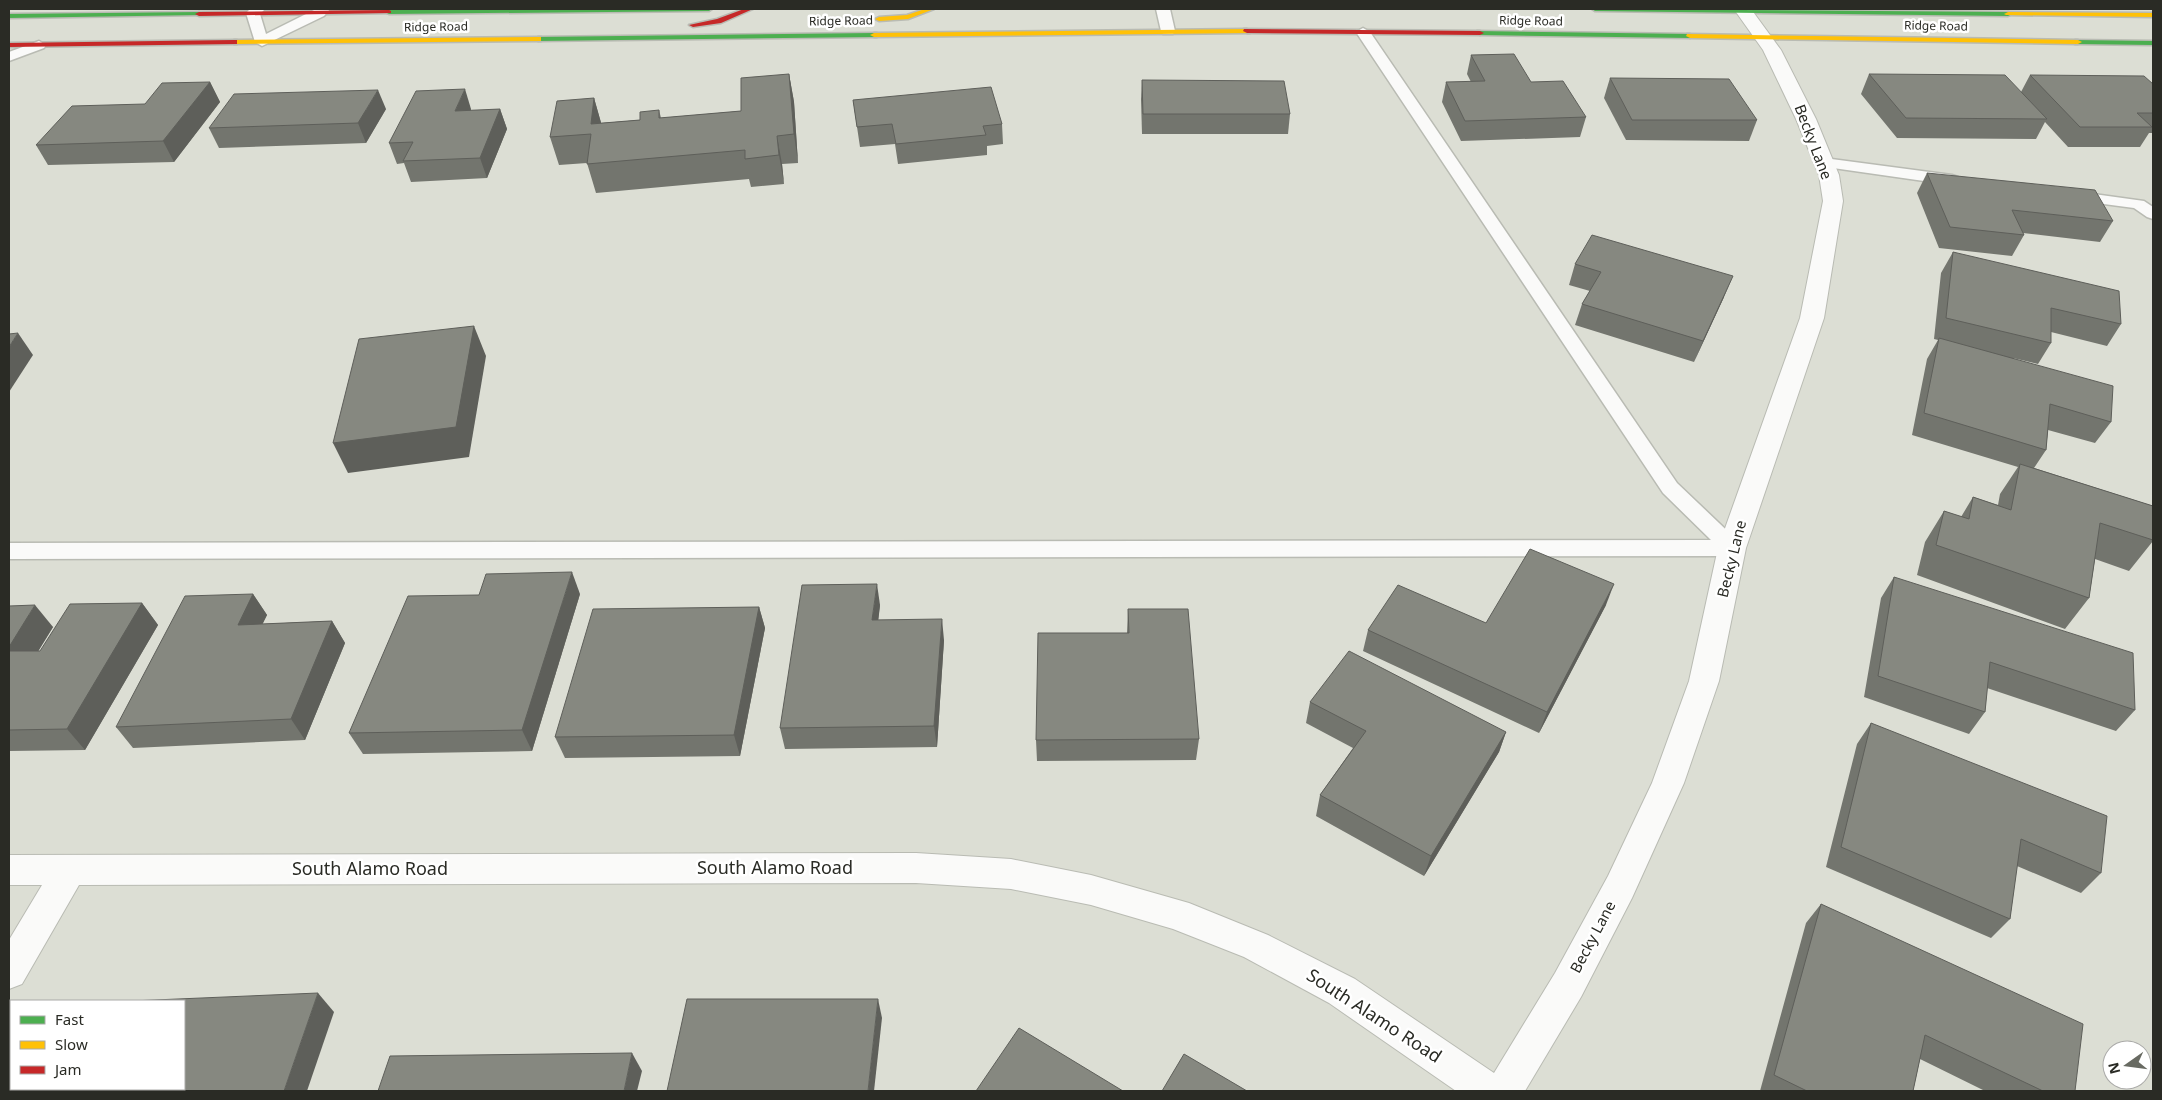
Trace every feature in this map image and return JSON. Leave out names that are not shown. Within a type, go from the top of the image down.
[{"type":"main road","name":"Ridge Road","points":[[9,16],[256,11],[709,9]]},
{"type":"main road","points":[[576,38],[609,29],[718,22],[750,9]]},
{"type":"main road","points":[[868,19],[908,17],[931,9]]},
{"type":"main road","name":"Ridge Road","points":[[1595,9],[2153,15]]},
{"type":"main road","points":[[786,35],[800,26],[808,24]]},
{"type":"main road","name":"Ridge Road","points":[[9,45],[1168,31],[2153,43]]},
{"type":"street","name":"Becky Lane","points":[[1504,1091],[1568,985],[1611,903],[1668,783],[1704,681],[1732,548],[1812,318],[1833,201],[1829,175],[1802,111],[1772,50],[1745,12]]},
{"type":"street","name":"South Alamo Road","points":[[9,870],[916,868],[1011,874],[1090,890],[1177,914],[1256,946],[1342,991],[1488,1091]]},
{"type":"street","points":[[9,972],[69,870]]},
{"type":"lane","points":[[1163,9],[1168,31]]},
{"type":"lane","points":[[256,11],[262,42],[321,11]]},
{"type":"lane","points":[[1363,32],[1670,488],[1732,548]]},
{"type":"lane","points":[[9,57],[39,45]]},
{"type":"lane","points":[[1824,163],[1971,182]]},
{"type":"lane","points":[[2060,194],[2138,204],[2153,214]]},
{"type":"lane","points":[[9,551],[1732,548]]},
{"type":"building","points":[[1514,54],[1531,82],[1563,81],[1586,117],[1465,121],[1446,82],[1485,81],[1471,55]]},
{"type":"building","points":[[789,74],[794,134],[777,136],[779,155],[745,159],[745,150],[587,164],[591,134],[550,137],[557,101],[594,98],[591,124],[640,120],[640,112],[659,110],[659,118],[741,111],[741,78]]},
{"type":"building","points":[[1869,74],[2005,75],[2047,119],[1906,118]]},
{"type":"building","points":[[2030,75],[2144,76],[2153,84],[2153,113],[2137,113],[2152,127],[2080,127]]},
{"type":"building","points":[[1610,78],[1729,79],[1757,120],[1632,120]]},
{"type":"building","points":[[1142,80],[1284,81],[1290,114],[1143,114]]},
{"type":"building","points":[[210,82],[163,141],[36,145],[72,106],[145,104],[162,83]]},
{"type":"building","points":[[991,87],[1002,124],[983,126],[986,135],[896,144],[892,124],[857,127],[853,100]]},
{"type":"building","points":[[465,89],[455,111],[500,109],[480,158],[403,161],[413,142],[389,143],[416,91]]},
{"type":"building","points":[[378,90],[358,123],[209,128],[234,94]]},
{"type":"building","points":[[1927,173],[2095,190],[2113,221],[2012,210],[2024,235],[1950,227]]},
{"type":"building","points":[[1592,235],[1733,276],[1703,341],[1582,304],[1601,272],[1575,264]]},
{"type":"building","points":[[1953,252],[2119,291],[2121,324],[2051,308],[2051,343],[1946,318]]},
{"type":"building","points":[[474,326],[456,427],[333,443],[359,339]]},
{"type":"building","points":[[18,333],[9,347],[9,334]]},
{"type":"building","points":[[1939,338],[2113,386],[2111,422],[2050,404],[2046,450],[1924,413]]},
{"type":"building","points":[[2020,464],[2153,506],[2153,540],[2100,523],[2089,598],[1936,545],[1944,511],[1969,519],[1973,497],[2011,510]]},
{"type":"building","points":[[1530,549],[1614,584],[1547,712],[1368,630],[1398,585],[1486,623]]},
{"type":"building","points":[[572,572],[522,730],[349,733],[408,596],[479,595],[486,574]]},
{"type":"building","points":[[1894,577],[2133,653],[2135,710],[1990,662],[1985,712],[1878,676]]},
{"type":"building","points":[[877,584],[872,620],[942,619],[934,726],[780,728],[802,585]]},
{"type":"building","points":[[253,594],[238,625],[332,621],[291,719],[116,727],[185,596]]},
{"type":"building","points":[[142,603],[67,729],[9,730],[9,651],[40,651],[70,604]]},
{"type":"building","points":[[35,605],[9,647],[9,606]]},
{"type":"building","points":[[759,607],[734,735],[555,737],[593,609]]},
{"type":"building","points":[[1128,609],[1188,609],[1199,739],[1036,740],[1038,633],[1129,633]]},
{"type":"building","points":[[1349,651],[1506,732],[1431,856],[1320,795],[1366,731],[1310,702]]},
{"type":"building","points":[[1871,723],[2107,816],[2101,873],[2021,839],[2010,919],[1841,847]]},
{"type":"building","points":[[1821,904],[2083,1024],[2075,1091],[2043,1091],[1925,1035],[1913,1091],[1807,1091],[1774,1075]]},
{"type":"building","points":[[318,993],[284,1091],[48,1091],[185,1090],[185,1000],[154,1000]]},
{"type":"building","points":[[687,999],[878,999],[868,1091],[667,1091]]},
{"type":"building","points":[[1019,1028],[1123,1091],[976,1091]]},
{"type":"building","points":[[632,1053],[624,1091],[378,1091],[390,1056]]},
{"type":"building","points":[[1184,1054],[1247,1091],[1162,1091]]},
{"type":"traffic: fast","points":[[389,12],[709,9]]},
{"type":"traffic: fast","points":[[1595,9],[2008,14]]},
{"type":"traffic: fast","points":[[9,16],[199,14]]},
{"type":"traffic: fast","points":[[1480,33],[1690,36]]},
{"type":"traffic: fast","points":[[538,39],[874,35]]},
{"type":"traffic: fast","points":[[2078,42],[2153,43]]},
{"type":"traffic: slow","points":[[879,19],[908,17],[931,9]]},
{"type":"traffic: slow","points":[[2008,14],[2153,15]]},
{"type":"traffic: slow","points":[[874,35],[1247,31]]},
{"type":"traffic: slow","points":[[1690,36],[2078,42]]},
{"type":"traffic: slow","points":[[234,42],[538,39]]},
{"type":"traffic: jam","points":[[693,25],[718,21],[750,9]]},
{"type":"traffic: jam","points":[[199,14],[389,12]]},
{"type":"traffic: jam","points":[[1247,31],[1480,33]]},
{"type":"traffic: jam","points":[[9,45],[234,42]]}]
